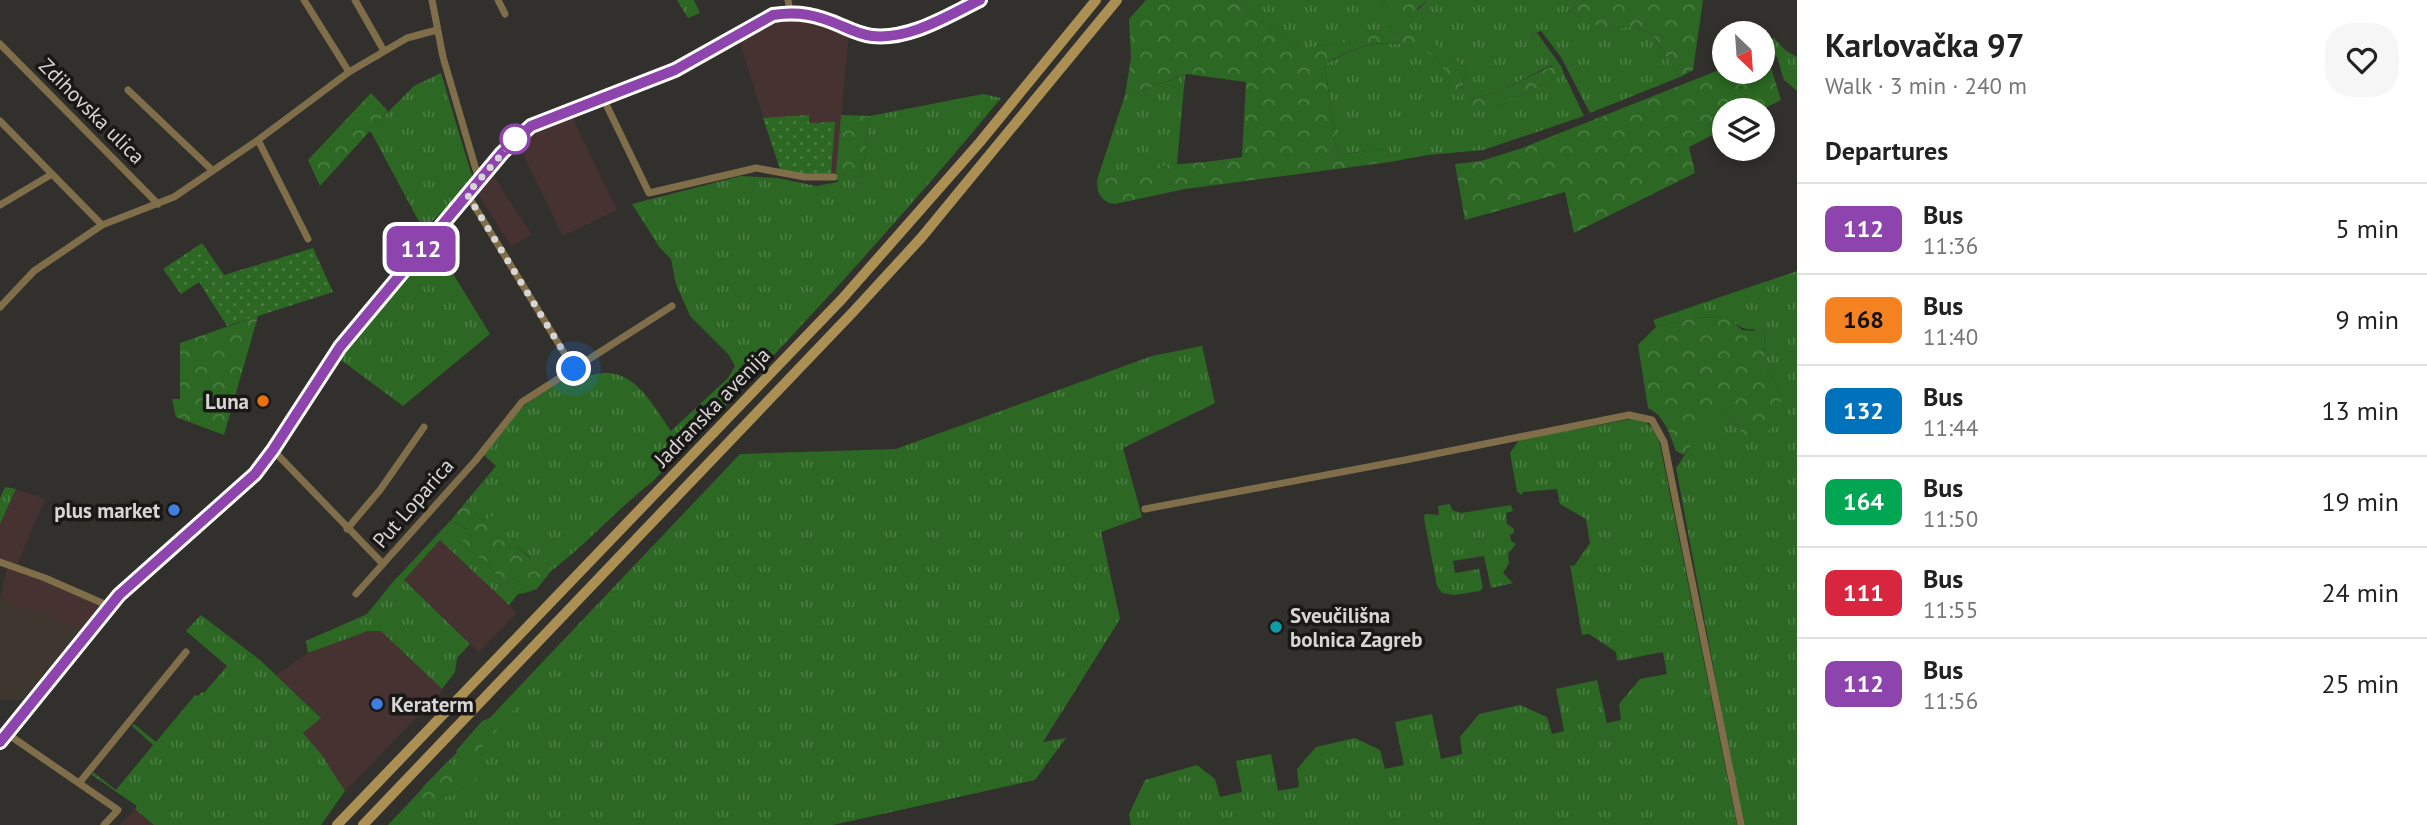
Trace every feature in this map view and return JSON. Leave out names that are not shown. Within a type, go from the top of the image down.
[{"type":"main road","points":[[3,737],[109,606],[147,568],[255,474],[340,347],[479,180],[513,141],[531,126],[675,70],[773,15],[790,12],[817,16],[871,36],[889,36],[922,27],[981,0]]},
{"type":"main road","name":"Jadranska avenija","points":[[337,825],[842,299],[980,142],[1096,0]]},
{"type":"main road","name":"Jadranska avenija","points":[[363,825],[913,247],[1117,0]]},
{"type":"street","points":[[304,0],[349,72]]},
{"type":"street","points":[[355,0],[384,51]]},
{"type":"street","points":[[432,0],[437,30],[479,180]]},
{"type":"street","points":[[498,0],[505,14]]},
{"type":"street","points":[[788,0],[790,12]]},
{"type":"street","points":[[0,307],[34,271],[102,225],[174,197],[258,140],[349,72],[407,38],[437,30]]},
{"type":"street","name":"Zdihovska ulica","points":[[0,44],[158,204]]},
{"type":"street","name":"Zdihovska ulica","points":[[128,90],[212,170]]},
{"type":"street","points":[[603,98],[649,193],[756,168],[805,177],[834,177]]},
{"type":"street","points":[[0,121],[102,225]]},
{"type":"street","points":[[258,140],[307,239]]},
{"type":"street","points":[[0,205],[52,174]]},
{"type":"street","points":[[467,194],[574,369]]},
{"type":"street","name":"Put Loparica","points":[[273,450],[383,564],[476,460],[522,402],[672,306]]},
{"type":"street","points":[[1145,509],[1629,415],[1652,420],[1664,442],[1741,825]]},
{"type":"street","name":"Put Loparica","points":[[347,529],[380,489],[424,427]]},
{"type":"street","points":[[0,562],[48,579],[109,606]]},
{"type":"street","points":[[356,594],[383,564]]},
{"type":"street","points":[[80,782],[186,652]]},
{"type":"street","points":[[3,737],[80,782],[118,810],[104,825]]},
{"type":"shaded area","points":[[802,15],[849,33],[836,173],[812,175],[780,169],[738,38],[773,18]]},
{"type":"shaded area","points":[[570,113],[617,210],[563,236],[519,146],[533,131]]},
{"type":"shaded area","points":[[491,172],[532,235],[511,246],[476,190]]},
{"type":"shaded area","points":[[16,489],[45,499],[17,565],[0,559],[0,524]]},
{"type":"shaded area","points":[[440,539],[517,613],[479,652],[404,580]]},
{"type":"shaded area","points":[[7,567],[92,601],[99,607],[98,613],[83,631],[0,599]]},
{"type":"shaded area","points":[[0,599],[81,629],[23,700],[0,700]]},
{"type":"shaded area","points":[[368,631],[381,631],[443,690],[345,791],[303,733],[321,717],[276,675],[308,653]]},
{"type":"shaded area","points":[[135,809],[154,825],[120,825]]},
{"type":"green space","points":[[677,0],[694,0],[700,13],[688,18]]},
{"type":"green space","points":[[1146,0],[1234,0],[1300,48],[1328,45],[1373,30],[1419,37],[1449,53],[1465,70],[1462,90],[1457,97],[1440,63],[1425,51],[1394,43],[1364,46],[1325,64],[1337,155],[1382,149],[1388,153],[1390,162],[1185,189],[1110,203],[1101,196],[1097,180],[1166,165],[1242,157],[1246,82],[1187,74],[1125,95],[1131,58],[1129,19]]},
{"type":"green space","points":[[1234,0],[1385,0],[1382,10],[1419,9],[1427,0],[1585,0],[1568,12],[1608,29],[1634,26],[1652,34],[1680,77],[1590,113],[1561,57],[1541,31],[1530,35],[1552,65],[1495,93],[1469,100],[1470,113],[1506,103],[1564,74],[1584,116],[1483,150],[1427,155],[1390,162],[1388,153],[1382,149],[1337,155],[1325,64],[1372,44],[1389,43],[1415,47],[1429,53],[1443,65],[1462,90],[1465,70],[1439,47],[1396,32],[1371,30],[1328,45],[1300,48]]},
{"type":"green space","points":[[1385,0],[1427,0],[1407,15],[1390,19],[1384,18],[1382,10]]},
{"type":"green space","points":[[1585,0],[1703,0],[1693,70],[1680,77],[1652,34],[1634,26],[1608,29],[1580,20],[1568,12]]},
{"type":"green space","points":[[1537,33],[1564,74],[1506,103],[1469,114],[1469,100],[1495,93],[1552,66],[1530,35]]},
{"type":"green space","points":[[1775,39],[1785,50],[1797,57],[1797,91],[1784,80]]},
{"type":"green space","points":[[441,73],[472,176],[457,198],[424,231],[370,130],[414,86]]},
{"type":"green space","points":[[1712,73],[1712,84],[1775,84],[1775,80],[1781,100],[1775,103],[1775,98],[1712,98],[1712,135],[1689,147],[1695,173],[1574,233],[1565,192],[1465,220],[1455,164],[1481,161],[1522,148]]},
{"type":"green space","points":[[1185,75],[1177,164],[1097,180],[1125,95]]},
{"type":"green space","points":[[371,93],[388,111],[320,186],[308,160]]},
{"type":"green space","points":[[983,94],[1001,98],[831,294],[652,482],[551,571],[545,559],[532,565],[529,556],[482,521],[465,503],[496,466],[483,454],[516,413],[571,374],[578,380],[595,374],[610,373],[634,383],[671,431],[728,378],[735,366],[729,355],[690,316],[676,284],[671,259],[660,248],[632,204],[741,176],[777,178],[816,186],[838,182],[836,173],[862,178],[870,116]]},
{"type":"green space","points":[[809,115],[809,123],[835,122],[831,174],[812,175],[780,169],[763,118]]},
{"type":"green space","points":[[841,115],[870,116],[862,178],[836,173]]},
{"type":"green space","points":[[202,243],[224,275],[313,248],[333,292],[227,326],[199,282],[181,294],[163,269]]},
{"type":"green space","points":[[434,243],[490,334],[403,406],[341,360],[356,334]]},
{"type":"green space","points":[[1797,271],[1797,825],[1743,825],[1676,468],[1721,407],[1743,435],[1782,397],[1764,364],[1765,327],[1753,330],[1744,328],[1727,317],[1694,318],[1656,327],[1653,320]]},
{"type":"green space","points":[[258,316],[224,435],[176,417],[172,399],[180,399],[180,343]]},
{"type":"green space","points":[[1727,317],[1742,330],[1754,331],[1757,324],[1765,326],[1764,364],[1782,397],[1773,427],[1763,435],[1743,435],[1721,407],[1684,455],[1676,451],[1663,421],[1648,408],[1638,345],[1656,327],[1694,318]]},
{"type":"green space","points":[[1202,346],[1215,403],[1123,448],[1142,517],[1101,532],[1120,619],[1043,742],[1066,738],[1035,780],[833,825],[388,825],[740,454],[896,449],[1152,356]]},
{"type":"green space","points":[[1637,418],[1652,428],[1660,445],[1737,825],[1131,825],[1129,814],[1145,780],[1197,765],[1215,779],[1220,797],[1242,792],[1236,761],[1271,754],[1278,791],[1299,787],[1297,769],[1316,747],[1355,738],[1380,750],[1385,769],[1404,765],[1395,722],[1432,714],[1441,759],[1462,754],[1460,737],[1479,714],[1520,705],[1547,717],[1552,734],[1564,731],[1556,689],[1597,680],[1607,723],[1621,720],[1619,704],[1640,679],[1667,674],[1663,652],[1617,661],[1616,652],[1589,634],[1582,635],[1570,565],[1574,566],[1590,543],[1586,519],[1560,504],[1557,489],[1523,492],[1521,495],[1517,491],[1510,453],[1519,440]]},
{"type":"green space","points":[[5,487],[16,489],[0,524],[0,498]]},
{"type":"green space","points":[[465,503],[482,521],[499,513],[503,524],[498,531],[529,557],[532,564],[545,559],[551,571],[537,589],[525,593],[525,585],[502,582],[489,565],[463,545],[463,531],[467,529],[451,520]]},
{"type":"green space","points":[[1450,504],[1452,510],[1461,513],[1511,505],[1513,511],[1506,513],[1507,524],[1514,529],[1514,533],[1510,535],[1511,541],[1516,544],[1508,554],[1509,563],[1503,573],[1513,583],[1491,588],[1484,556],[1453,561],[1455,573],[1479,569],[1483,588],[1480,591],[1455,595],[1442,593],[1437,586],[1424,518],[1425,514],[1439,515],[1438,506]]},
{"type":"green space","points":[[451,520],[468,530],[463,545],[489,565],[502,582],[525,585],[525,593],[518,594],[509,605],[440,540],[404,580],[470,644],[457,658],[455,672],[442,689],[381,631],[368,631],[308,653],[306,641],[367,614]]},
{"type":"green space","points":[[201,615],[260,660],[321,718],[303,733],[321,754],[345,791],[321,825],[154,825],[135,809],[137,806],[92,775],[93,772],[116,790],[153,745],[132,726],[134,724],[156,742],[195,695],[204,693],[227,666],[186,631]]},
{"type":"green space","points":[[514,701],[510,720],[477,752],[463,759],[456,751],[482,721],[499,715],[505,706]]},
{"type":"green space","points":[[448,761],[454,767],[477,773],[473,789],[418,802],[423,787]]},
{"type":"bus line","name":"112","points":[[0,742],[119,595],[255,474],[340,347],[502,153],[531,126],[675,70],[773,15],[806,13],[859,33],[889,36],[922,27],[980,0]]},
{"type":"place","name":"Luna","points":[[263,401]]},
{"type":"place","name":"plus market","points":[[174,510]]},
{"type":"place","name":"Sveučilišna bolnica Zagreb","points":[[1276,627]]},
{"type":"place","name":"Keraterm","points":[[377,704]]},
{"type":"route","points":[[515,139],[467,194],[574,369]]}]
